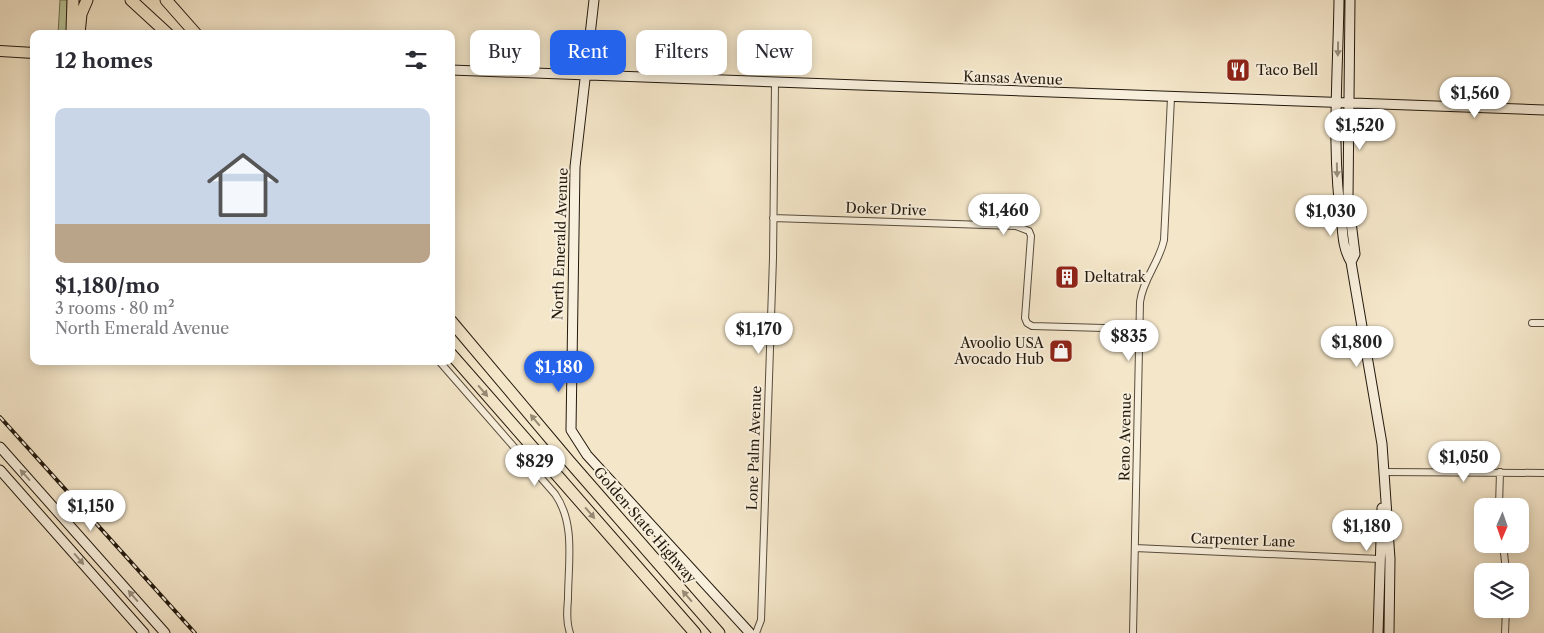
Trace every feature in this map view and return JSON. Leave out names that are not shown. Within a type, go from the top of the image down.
[{"type":"highway","points":[[71,30],[73,0]]},
{"type":"highway","points":[[79,30],[81,14],[87,0]]},
{"type":"highway","points":[[130,0],[165,30]]},
{"type":"highway","points":[[141,0],[167,30]]},
{"type":"highway","points":[[166,0],[192,30]]},
{"type":"highway","points":[[455,320],[471,342]]},
{"type":"highway","name":"Golden State Highway","points":[[455,325],[569,461],[719,633]]},
{"type":"highway","points":[[455,359],[695,633]]},
{"type":"main road","name":"North Emerald Avenue","points":[[594,0],[575,176],[571,430],[587,455],[750,633]]},
{"type":"main road","points":[[1339,0],[1338,202],[1345,253],[1351,262],[1382,444],[1390,559],[1389,631]]},
{"type":"main road","points":[[1350,0],[1348,198],[1355,254],[1351,262]]},
{"type":"main road","points":[[0,51],[30,53]]},
{"type":"main road","name":"Kansas Avenue","points":[[455,70],[1171,98],[1544,110]]},
{"type":"main road","points":[[0,447],[165,633]]},
{"type":"main road","points":[[0,470],[144,633]]},
{"type":"main road","points":[[1378,633],[1379,559],[1385,472]]},
{"type":"main road","points":[[24,498],[30,493],[37,494],[76,537],[86,544]]},
{"type":"main road","points":[[1379,559],[1384,561],[1385,565],[1384,614],[1389,631]]},
{"type":"street","name":"Lone Palm Avenue","points":[[756,633],[761,620],[773,218],[775,83]]},
{"type":"street","name":"Reno Avenue","points":[[1133,633],[1140,329],[1143,287],[1159,256],[1164,240],[1171,98]]},
{"type":"street","name":"Doker Drive","points":[[773,218],[1016,226],[1024,228],[1029,231],[1031,236],[1026,323],[1032,326],[1140,329]]},
{"type":"street","points":[[1532,323],[1544,323]]},
{"type":"street","points":[[442,365],[555,494],[564,508],[569,534],[567,615],[570,633]]},
{"type":"street","points":[[1385,472],[1544,473]]},
{"type":"street","points":[[1499,498],[1500,472]]},
{"type":"street","name":"Carpenter Lane","points":[[1135,548],[1379,559]]},
{"type":"street","points":[[1505,633],[1506,618]]},
{"type":"green space","points":[[60,0],[67,0],[67,30],[58,30]]},
{"type":"railway","points":[[0,417],[195,633]]},
{"type":"place","name":"Taco Bell","points":[[1238,70]]},
{"type":"place","name":"Deltatrak","points":[[1067,277]]},
{"type":"place","name":"Avoolio USA Avocado Hub","points":[[1061,351]]}]
